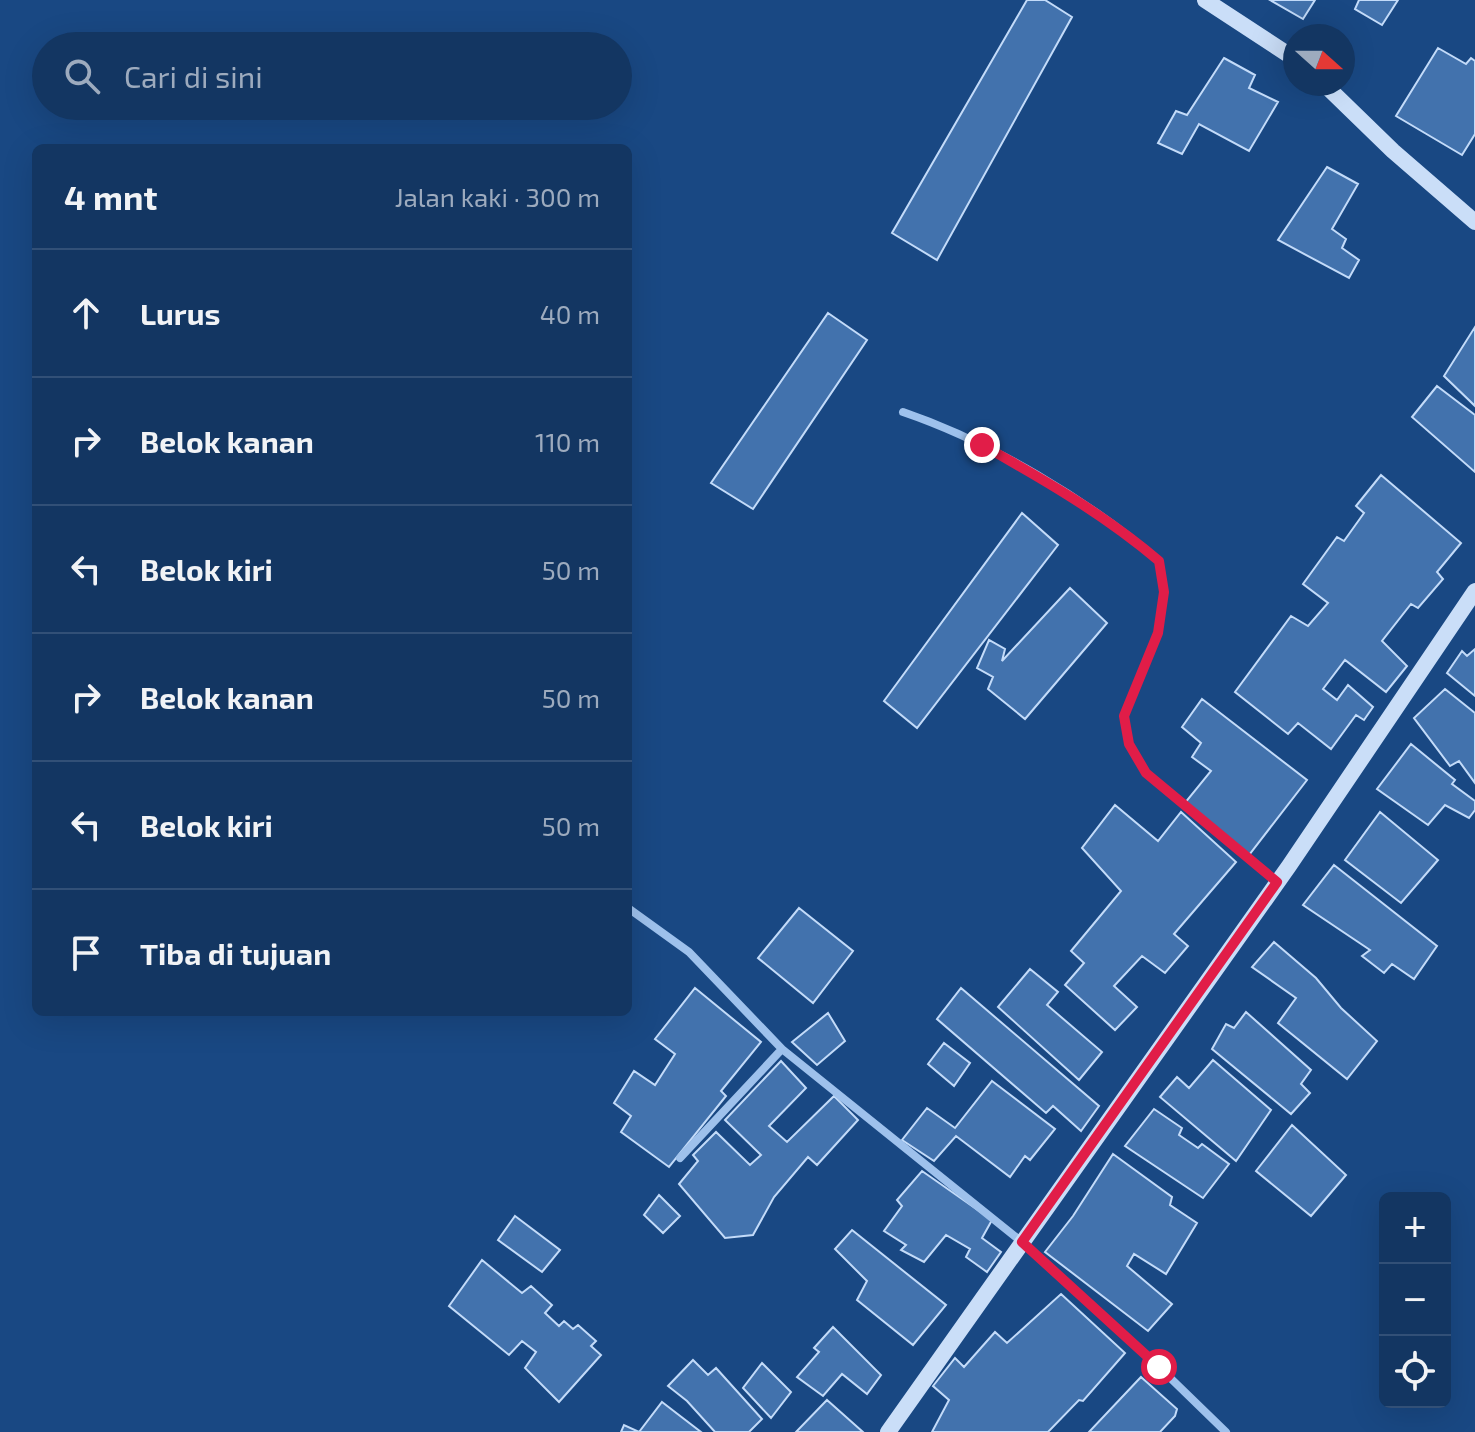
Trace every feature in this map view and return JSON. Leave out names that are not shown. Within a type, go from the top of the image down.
[{"type":"street","points":[[1205,0],[1283,51]]},
{"type":"street","points":[[1336,96],[1393,151],[1475,222]]},
{"type":"street","points":[[903,412],[953,431],[1036,475],[1131,537],[1159,561],[1164,592],[1158,633],[1124,716],[1129,744],[1146,773],[1277,882]]},
{"type":"street","points":[[888,1432],[1277,882],[1475,591]]},
{"type":"street","points":[[632,911],[689,952],[782,1049],[1022,1242],[1226,1432]]},
{"type":"street","points":[[680,1158],[782,1049]]},
{"type":"building","points":[[1027,0],[1045,0],[1072,17],[937,260],[892,233]]},
{"type":"building","points":[[1270,0],[1315,0],[1303,19]]},
{"type":"building","points":[[1359,0],[1398,0],[1382,25],[1355,9]]},
{"type":"building","points":[[1438,48],[1466,64],[1471,58],[1475,61],[1475,134],[1462,155],[1396,116]]},
{"type":"building","points":[[1224,58],[1255,75],[1249,88],[1278,102],[1249,151],[1199,124],[1182,154],[1158,143],[1176,111],[1187,115]]},
{"type":"building","points":[[1327,167],[1358,184],[1332,229],[1346,239],[1342,248],[1359,260],[1349,278],[1278,240]]},
{"type":"building","points":[[828,313],[867,340],[753,509],[711,483]]},
{"type":"building","points":[[1475,327],[1475,406],[1444,376]]},
{"type":"building","points":[[1437,386],[1475,415],[1475,472],[1412,417]]},
{"type":"building","points":[[1381,475],[1461,543],[1437,572],[1443,579],[1418,608],[1411,604],[1382,641],[1407,666],[1386,692],[1345,660],[1323,689],[1337,700],[1348,685],[1373,707],[1364,720],[1356,715],[1331,749],[1298,723],[1288,734],[1235,692],[1291,616],[1308,626],[1328,603],[1303,584],[1337,537],[1344,541],[1364,513],[1356,506]]},
{"type":"building","points":[[1022,513],[1058,545],[917,728],[884,701]]},
{"type":"building","points":[[1070,588],[1107,623],[1025,719],[988,689],[993,677],[977,668],[989,640],[1005,649],[1002,661]]},
{"type":"building","points":[[1475,649],[1475,696],[1447,673],[1462,651],[1467,656]]},
{"type":"building","points":[[1445,689],[1475,713],[1475,783],[1459,761],[1450,766],[1414,718]]},
{"type":"building","points":[[1202,699],[1307,780],[1249,855],[1184,804],[1211,771],[1192,757],[1201,743],[1182,727]]},
{"type":"building","points":[[1411,744],[1455,780],[1452,784],[1475,801],[1475,810],[1469,818],[1445,805],[1428,825],[1377,789]]},
{"type":"building","points":[[1115,805],[1158,841],[1181,812],[1236,862],[1174,934],[1188,946],[1165,973],[1142,956],[1114,986],[1137,1007],[1115,1030],[1065,985],[1084,963],[1071,951],[1121,891],[1082,848]]},
{"type":"building","points":[[1380,812],[1438,860],[1401,903],[1345,860]]},
{"type":"building","points":[[1334,865],[1437,946],[1414,979],[1392,964],[1384,973],[1362,956],[1370,950],[1303,905]]},
{"type":"building","points":[[799,908],[853,951],[813,1003],[758,958]]},
{"type":"building","points":[[1274,942],[1316,978],[1341,1008],[1377,1041],[1347,1079],[1278,1023],[1296,998],[1252,967]]},
{"type":"building","points":[[1030,969],[1058,992],[1047,1005],[1102,1052],[1079,1080],[998,1007]]},
{"type":"building","points":[[695,988],[761,1042],[721,1091],[726,1096],[669,1167],[621,1132],[631,1116],[614,1103],[634,1071],[655,1085],[675,1054],[655,1039]]},
{"type":"building","points":[[961,988],[1099,1106],[1081,1131],[1053,1106],[1046,1113],[937,1019]]},
{"type":"building","points":[[1246,1012],[1311,1070],[1301,1084],[1310,1093],[1291,1114],[1212,1049],[1226,1024],[1234,1028]]},
{"type":"building","points":[[828,1013],[845,1041],[817,1065],[792,1042]]},
{"type":"building","points":[[944,1043],[970,1063],[954,1086],[928,1064]]},
{"type":"building","points":[[1213,1060],[1271,1110],[1236,1161],[1160,1097],[1177,1077],[1189,1088]]},
{"type":"building","points":[[781,1061],[806,1088],[769,1126],[787,1142],[834,1096],[858,1120],[817,1165],[808,1157],[774,1197],[753,1235],[725,1238],[679,1184],[698,1161],[693,1155],[716,1132],[750,1165],[761,1155],[725,1120]]},
{"type":"building","points":[[992,1081],[1055,1129],[1030,1160],[1025,1156],[1010,1177],[956,1136],[934,1161],[902,1140],[927,1108],[955,1128]]},
{"type":"building","points":[[1154,1109],[1182,1128],[1179,1135],[1198,1148],[1202,1144],[1229,1164],[1203,1198],[1125,1146]]},
{"type":"building","points":[[1292,1125],[1346,1175],[1311,1216],[1256,1171]]},
{"type":"building","points":[[1113,1154],[1172,1197],[1170,1205],[1197,1223],[1166,1274],[1134,1254],[1127,1266],[1172,1304],[1148,1331],[1045,1252],[1073,1216]]},
{"type":"building","points":[[922,1171],[992,1220],[982,1238],[1001,1252],[987,1272],[966,1257],[970,1249],[946,1235],[924,1262],[901,1250],[906,1245],[884,1231],[902,1206],[897,1200]]},
{"type":"building","points":[[659,1195],[680,1216],[663,1233],[644,1215]]},
{"type":"building","points":[[515,1216],[560,1250],[542,1272],[498,1240]]},
{"type":"building","points":[[852,1230],[946,1305],[913,1345],[857,1300],[867,1281],[835,1249]]},
{"type":"building","points":[[482,1260],[522,1293],[531,1286],[552,1305],[545,1313],[559,1326],[564,1321],[573,1329],[578,1325],[596,1341],[591,1346],[601,1355],[559,1402],[525,1368],[536,1352],[522,1341],[509,1355],[449,1306]]},
{"type":"building","points":[[1061,1294],[1125,1353],[1083,1401],[1079,1400],[1048,1432],[932,1432],[949,1400],[933,1386],[955,1358],[964,1367],[995,1332],[1007,1343]]},
{"type":"building","points":[[833,1327],[881,1375],[867,1394],[842,1374],[823,1396],[797,1377],[819,1352],[814,1348]]},
{"type":"building","points":[[693,1360],[708,1375],[716,1368],[762,1419],[749,1432],[715,1432],[687,1401],[668,1386]]},
{"type":"building","points":[[762,1363],[791,1392],[771,1418],[743,1388]]},
{"type":"building","points":[[1141,1377],[1177,1409],[1175,1416],[1160,1432],[1089,1432]]},
{"type":"building","points":[[827,1400],[863,1432],[796,1432]]},
{"type":"building","points":[[662,1402],[701,1432],[639,1432]]},
{"type":"building","points":[[624,1425],[639,1432],[621,1432]]},
{"type":"route","points":[[982,445],[1036,475],[1131,537],[1159,561],[1164,592],[1158,633],[1124,716],[1129,744],[1146,773],[1277,882],[1022,1242],[1159,1367]]}]
